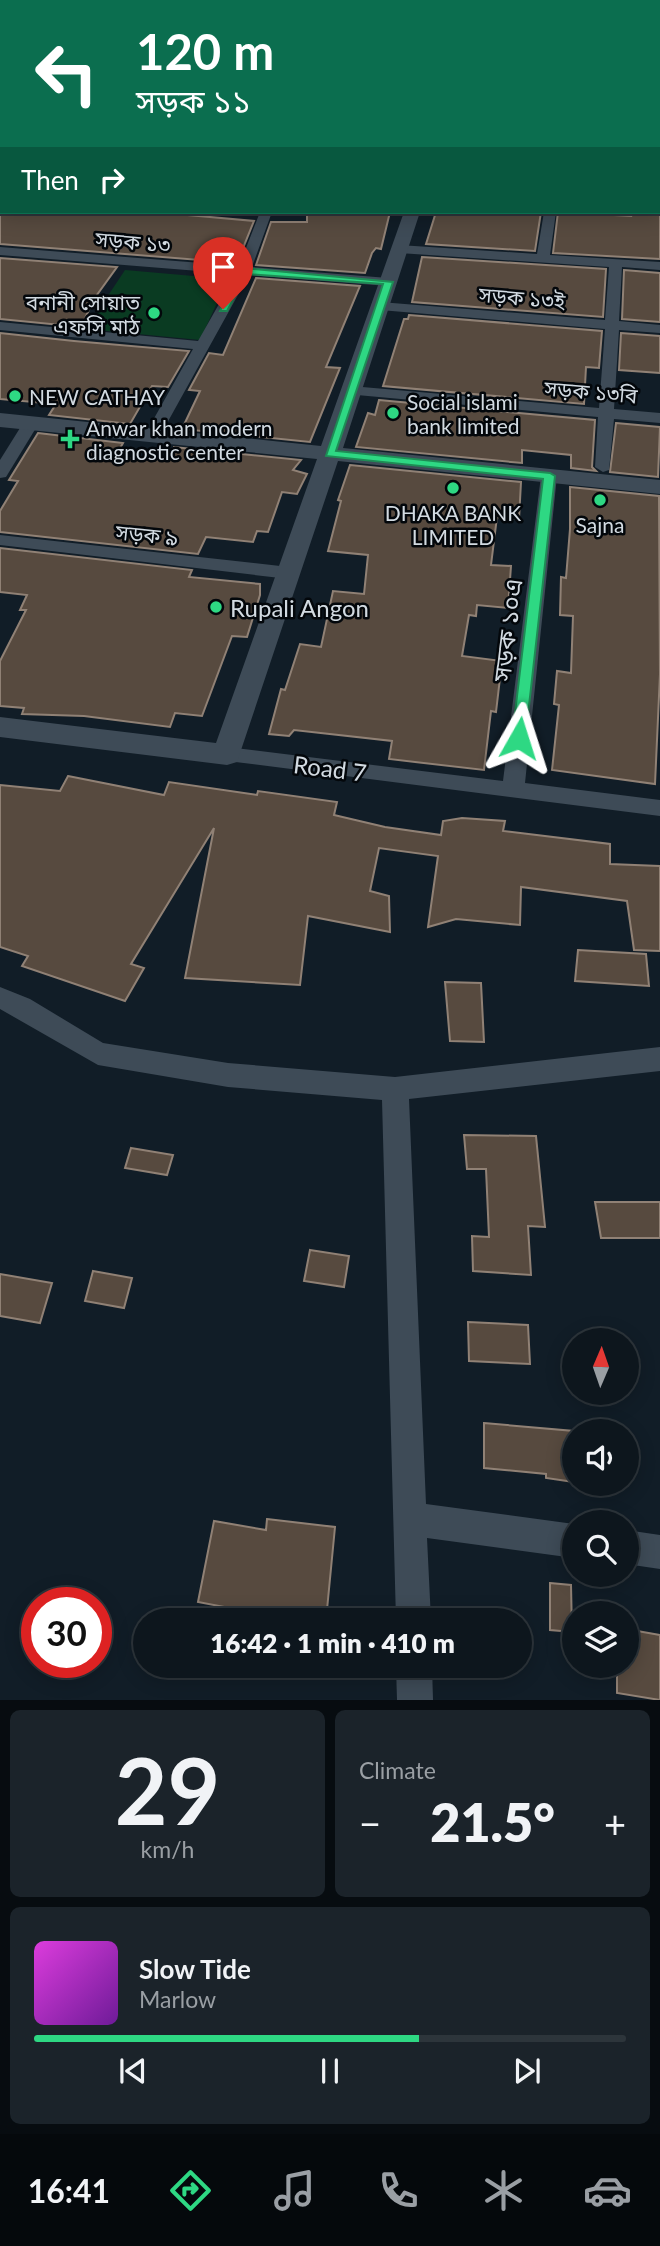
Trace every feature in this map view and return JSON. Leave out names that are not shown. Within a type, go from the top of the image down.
[{"type":"main road","points":[[227,755],[411,214]]},
{"type":"main road","points":[[0,406],[160,422],[550,476],[660,487]]},
{"type":"main road","points":[[0,420],[660,473]]},
{"type":"main road","name":"Road 7","points":[[0,727],[227,755]]},
{"type":"street","points":[[160,422],[244,271],[265,214]]},
{"type":"street","points":[[543,258],[550,214]]},
{"type":"street","points":[[399,249],[660,266]]},
{"type":"street","name":"সড়ক ১৩","points":[[0,251],[388,282]]},
{"type":"street","points":[[603,467],[616,263]]},
{"type":"street","name":"সড়ক ১৩ই","points":[[380,306],[660,330]]},
{"type":"street","points":[[0,326],[202,346]]},
{"type":"street","name":"সড়ক ১৩বি","points":[[351,391],[660,418]]},
{"type":"street","points":[[0,473],[31,423]]},
{"type":"street","name":"সড়ক ১০এ","points":[[513,790],[550,476]]},
{"type":"street","name":"সড়ক ৯","points":[[0,540],[289,573]]},
{"type":"street","name":"Road 7","points":[[227,755],[660,808]]},
{"type":"street","points":[[0,998],[21,1007],[98,1054],[229,1075],[395,1089],[660,1059]]},
{"type":"street","points":[[395,1089],[413,1608]]},
{"type":"street","points":[[410,1519],[562,1539]]},
{"type":"street","points":[[639,1550],[660,1552]]},
{"type":"street","points":[[414,1678],[415,1700]]},
{"type":"green space","name":"বনানী সোয়াত এফসি মাঠ","points":[[125,270],[228,279],[200,340],[86,329]]},
{"type":"building","points":[[0,214],[176,214],[254,221],[237,263],[0,244]]},
{"type":"building","points":[[307,214],[390,214],[381,249],[376,248],[372,253],[365,273],[256,265],[271,222],[307,222]]},
{"type":"building","points":[[435,214],[541,214],[535,251],[426,244]]},
{"type":"building","points":[[558,214],[660,214],[660,259],[553,253]]},
{"type":"building","points":[[422,257],[606,269],[603,317],[412,302]]},
{"type":"building","points":[[0,258],[117,267],[94,299],[81,327],[0,319]]},
{"type":"building","points":[[624,270],[660,273],[660,322],[622,319]]},
{"type":"building","points":[[256,278],[360,286],[326,367],[340,368],[310,442],[182,429],[200,391],[189,390],[209,353],[223,355]]},
{"type":"building","points":[[409,315],[602,331],[599,368],[586,367],[584,404],[383,386],[404,319],[408,319]]},
{"type":"building","points":[[0,333],[189,351],[168,387],[152,386],[130,424],[49,415],[56,404],[0,399]]},
{"type":"building","points":[[621,333],[660,336],[660,373],[619,370]]},
{"type":"building","points":[[379,400],[595,420],[592,467],[596,471],[571,468],[571,455],[522,450],[522,463],[356,447],[368,413],[375,415]]},
{"type":"building","points":[[616,423],[660,427],[658,477],[610,472]]},
{"type":"building","points":[[38,433],[123,443],[115,457],[168,461],[174,447],[301,460],[293,470],[307,474],[297,494],[282,492],[268,532],[257,531],[253,542],[206,537],[198,554],[0,532],[0,511],[18,481],[9,480]]},
{"type":"building","points":[[350,465],[521,482],[519,519],[497,517],[491,565],[511,566],[508,608],[477,605],[476,616],[469,615],[462,656],[502,661],[496,712],[491,711],[484,770],[389,759],[392,741],[294,730],[289,736],[269,734],[281,689],[285,690],[300,644],[321,647],[333,591],[364,594],[368,555],[328,551],[341,501],[338,500]]},
{"type":"building","points":[[570,487],[659,496],[660,674],[655,784],[552,770],[559,705],[554,704],[557,671],[571,673],[573,616],[560,615],[561,577],[566,578],[570,529]]},
{"type":"building","points":[[0,548],[192,570],[189,577],[260,584],[260,595],[247,637],[232,636],[202,716],[175,713],[170,727],[84,716],[22,714],[24,708],[0,706],[0,661],[26,610],[20,610],[27,595],[0,592]]},
{"type":"building","points":[[68,776],[164,795],[169,782],[257,795],[258,791],[337,802],[334,815],[385,827],[441,835],[443,821],[462,818],[505,821],[503,831],[610,844],[610,864],[660,866],[660,951],[634,950],[627,901],[521,887],[520,925],[456,919],[428,927],[438,856],[379,848],[370,891],[389,896],[390,932],[308,916],[300,985],[185,978],[214,828],[131,964],[144,968],[125,1001],[22,966],[28,956],[0,947],[0,785],[60,791]]},
{"type":"building","points":[[578,950],[646,954],[649,986],[575,981]]},
{"type":"building","points":[[445,982],[481,983],[484,1042],[450,1041]]},
{"type":"building","points":[[464,1135],[536,1136],[545,1227],[528,1226],[531,1275],[473,1271],[472,1236],[489,1237],[486,1169],[467,1169]]},
{"type":"building","points":[[131,1148],[173,1155],[167,1175],[125,1168]]},
{"type":"building","points":[[595,1202],[660,1202],[660,1238],[601,1238]]},
{"type":"building","points":[[310,1250],[349,1256],[344,1287],[304,1281]]},
{"type":"building","points":[[93,1271],[132,1278],[124,1308],[85,1301]]},
{"type":"building","points":[[0,1274],[52,1283],[40,1323],[0,1316]]},
{"type":"building","points":[[468,1322],[528,1325],[530,1364],[469,1361]]},
{"type":"building","points":[[484,1423],[562,1430],[562,1480],[546,1478],[546,1474],[484,1468]]},
{"type":"building","points":[[267,1519],[335,1527],[327,1608],[230,1608],[198,1602],[214,1521],[266,1530]]},
{"type":"building","points":[[550,1583],[571,1587],[571,1601],[562,1601],[562,1631],[550,1630]]},
{"type":"building","points":[[639,1631],[660,1635],[660,1700],[617,1693],[617,1678],[639,1678]]},
{"type":"place","name":"বনানী সোয়াত এফসি মাঠ","points":[[154,313]]},
{"type":"place","name":"NEW CATHAY","points":[[15,396]]},
{"type":"place","name":"Social islami bank limited","points":[[393,413]]},
{"type":"place","name":"Anwar khan modern diagnostic center","points":[[70,439]]},
{"type":"place","name":"DHAKA BANK LIMITED","points":[[453,488]]},
{"type":"place","name":"Sajna","points":[[600,500]]},
{"type":"place","name":"Rupali Angon","points":[[216,607]]},
{"type":"route","points":[[223,309],[244,271],[388,282],[330,454],[550,476],[519,738]]}]
